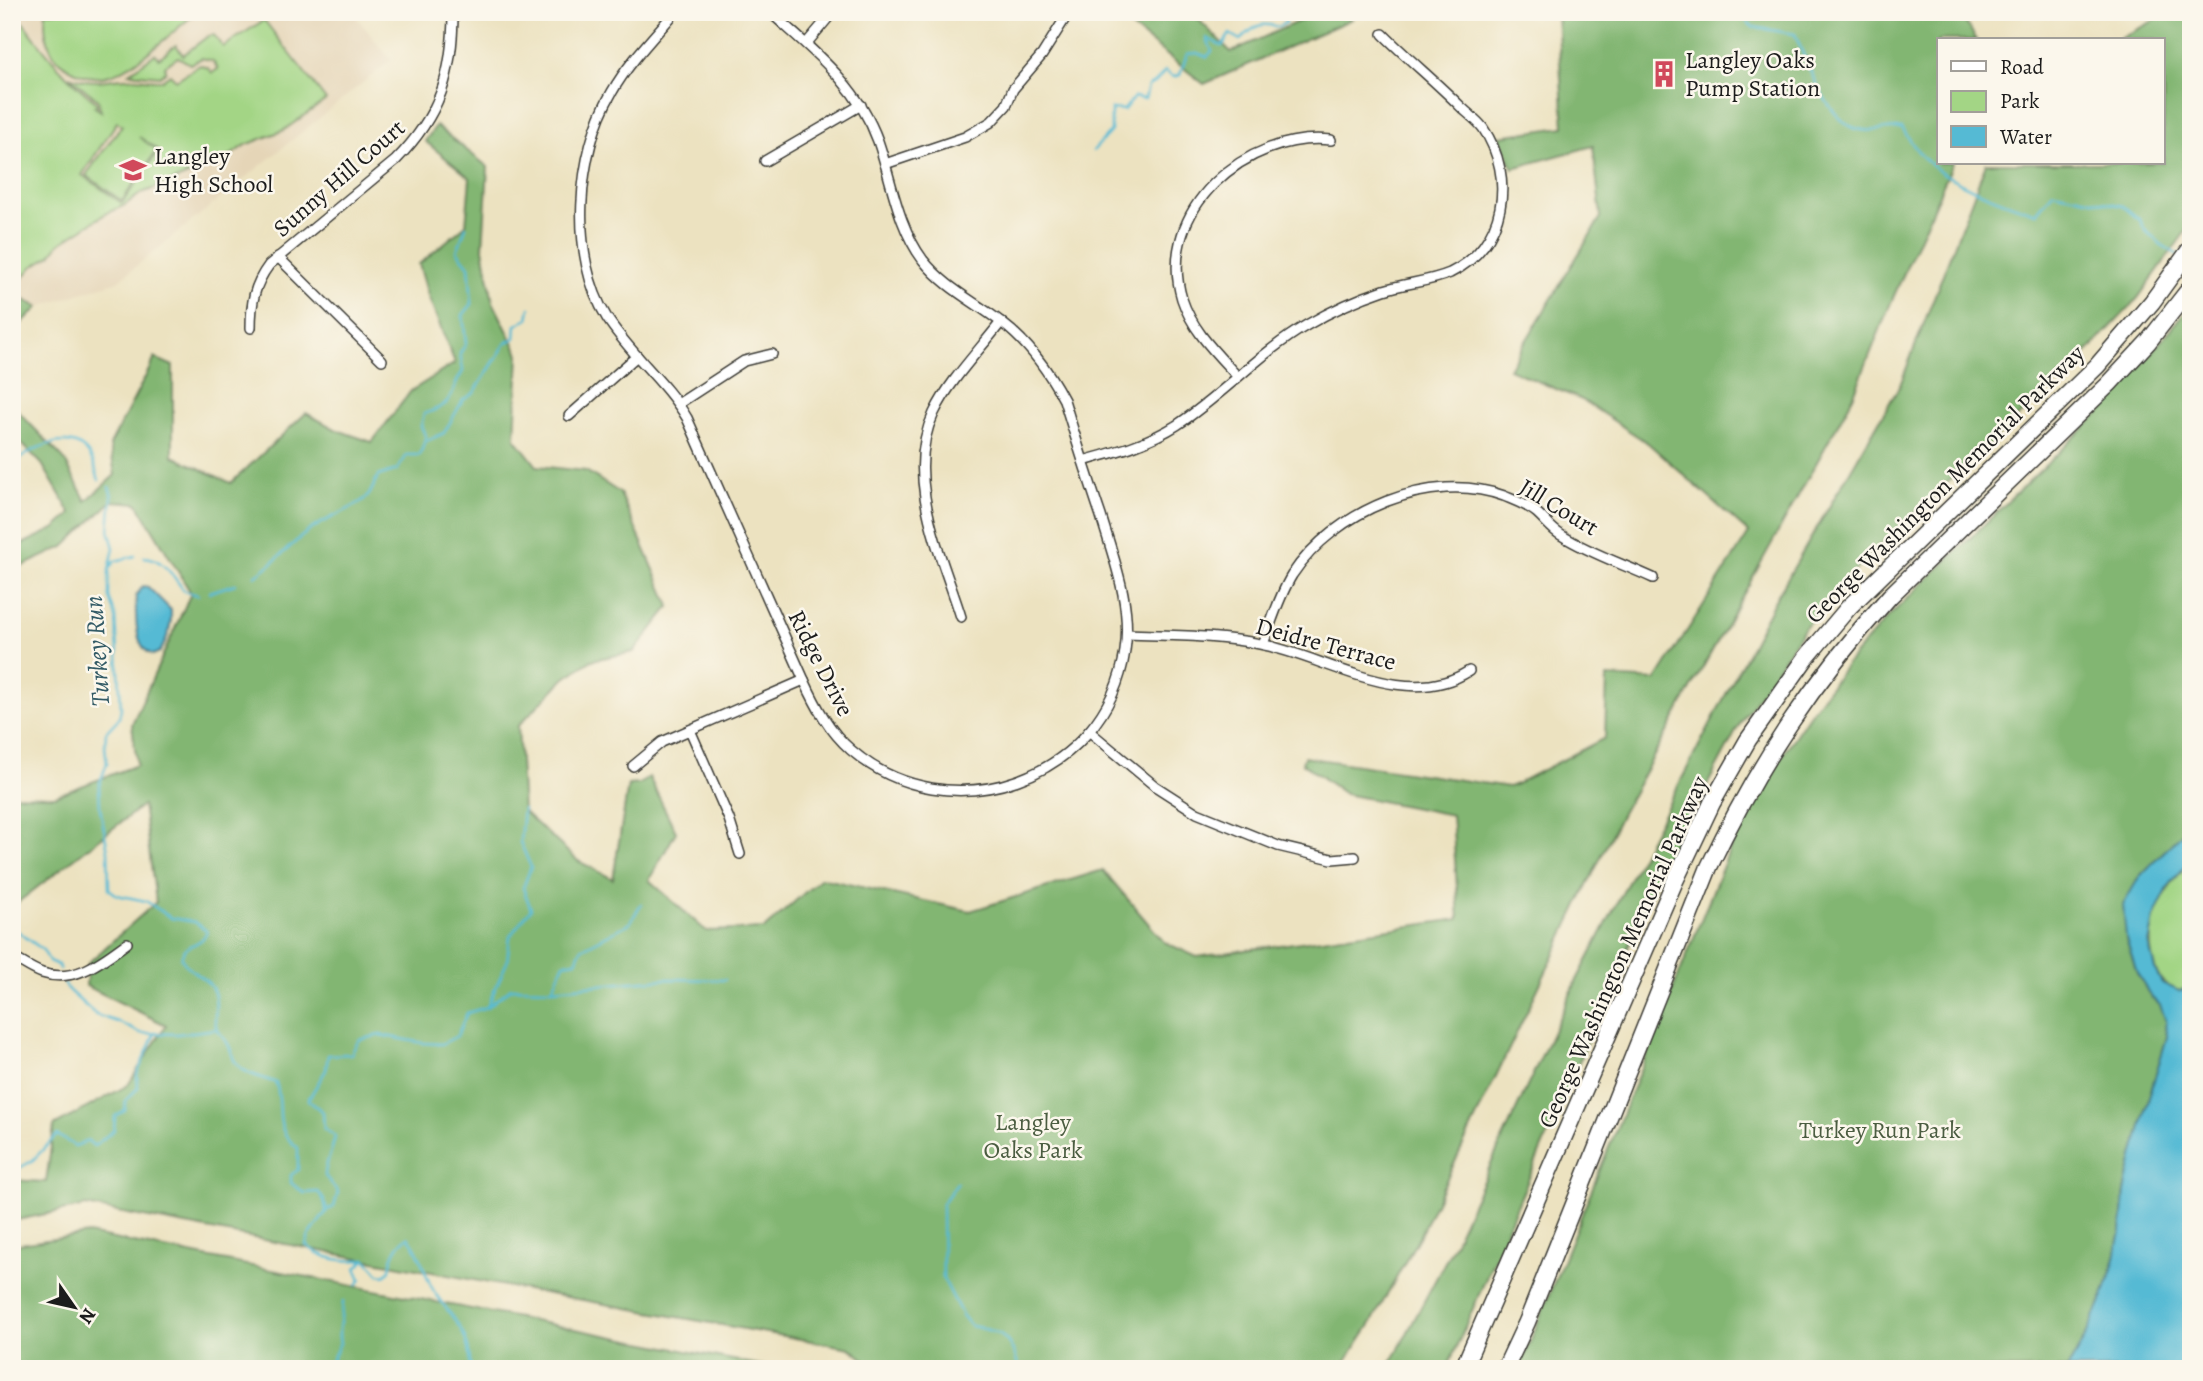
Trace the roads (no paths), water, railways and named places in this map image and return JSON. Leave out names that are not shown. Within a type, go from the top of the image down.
[{"type":"highway","name":"George Washington Memorial Parkway","points":[[1463,1369],[1674,883],[1712,803],[1748,740],[1799,667],[1849,607],[2097,366],[2152,302],[2191,248]]},
{"type":"highway","name":"George Washington Memorial Parkway","points":[[1505,1369],[1527,1322],[1709,867],[1759,769],[1799,706],[1890,596],[2099,394],[2170,316],[2191,287]]},
{"type":"street","name":"Sunny Hill Court","points":[[251,328],[251,307],[257,284],[269,265],[382,173],[411,146],[421,132],[446,82],[453,41],[453,12]]},
{"type":"street","name":"Ridge Drive","points":[[675,12],[632,62],[610,94],[595,130],[586,174],[582,240],[591,283],[607,317],[678,404],[709,465],[804,680],[826,721],[850,749],[891,776],[929,788],[968,791],[988,789],[1016,781],[1056,761],[1089,731],[1115,687],[1127,634],[1122,587],[1064,400],[1030,348],[1001,322],[946,285],[921,257],[902,220],[875,133],[861,106],[841,77],[770,12]]},
{"type":"street","points":[[806,44],[833,12]]},
{"type":"street","points":[[885,164],[965,137],[991,122],[1006,106],[1013,89],[1042,54],[1069,12]]},
{"type":"street","points":[[1083,461],[1168,430],[1195,412],[1271,348],[1331,312],[1383,290],[1446,275],[1466,263],[1493,231],[1501,209],[1503,185],[1500,169],[1483,128],[1383,34]]},
{"type":"street","points":[[765,160],[861,106]]},
{"type":"street","points":[[1237,376],[1196,328],[1183,300],[1178,277],[1178,260],[1187,220],[1201,197],[1228,170],[1288,142],[1310,139],[1332,141]]},
{"type":"street","points":[[278,257],[382,360]]},
{"type":"street","points":[[961,617],[924,500],[924,446],[935,410],[1001,322]]},
{"type":"street","points":[[678,404],[744,361],[772,354]]},
{"type":"street","points":[[569,416],[638,356]]},
{"type":"street","name":"Jill Court","points":[[1263,644],[1284,590],[1304,559],[1320,543],[1368,510],[1426,491],[1453,489],[1501,495],[1528,506],[1558,534],[1653,578]]},
{"type":"street","name":"Deidre Terrace","points":[[1127,634],[1195,636],[1263,644],[1382,682],[1412,686],[1439,684],[1469,670]]},
{"type":"street","points":[[633,766],[648,750],[662,742],[804,680]]},
{"type":"street","points":[[690,730],[729,820],[740,854]]},
{"type":"street","points":[[1089,731],[1155,786],[1197,813],[1278,846],[1332,859],[1355,857]]},
{"type":"street","points":[[12,957],[43,973],[66,975],[95,967],[127,943]]},
{"type":"water","points":[[143,586],[148,587],[171,610],[165,642],[160,652],[153,655],[142,645],[137,629],[136,596]]},
{"type":"water","points":[[2191,824],[2191,859],[2169,886],[2154,917],[2149,944],[2155,970],[2162,983],[2179,991],[2191,987],[2191,1369],[2067,1369],[2086,1335],[2108,1281],[2123,1219],[2130,1168],[2167,1037],[2166,1021],[2160,1005],[2151,997],[2137,973],[2126,938],[2123,905],[2139,877]]},
{"type":"waterway","points":[[1093,151],[1111,131],[1111,109],[1124,110],[1134,97],[1145,99],[1148,86],[1156,82],[1165,71],[1173,77],[1180,75],[1187,54],[1197,53],[1207,57],[1212,51],[1207,38],[1222,46],[1230,34],[1240,40],[1257,26],[1278,27],[1285,23],[1287,16],[1296,18],[1301,12]]},
{"type":"waterway","points":[[1573,12],[1576,15],[1580,12]]},
{"type":"waterway","points":[[1743,12],[1741,16],[1753,27],[1795,34],[1825,99],[1833,111],[1852,127],[1870,130],[1902,128],[1931,165],[1974,190],[2036,213],[2053,192],[2123,206],[2140,220],[2145,230],[2178,255]]},
{"type":"waterway","points":[[255,576],[313,528],[363,501],[378,476],[397,470],[407,455],[420,455],[426,437],[421,426],[424,414],[447,402],[463,371],[460,353],[466,344],[463,315],[472,304],[469,266],[457,251],[466,227]]},
{"type":"waterway","points":[[426,441],[444,433],[463,400],[474,393],[506,343],[515,338],[516,325],[528,319],[530,308]]},
{"type":"waterway","name":"Turkey Run","points":[[12,455],[20,459],[57,442],[76,444],[91,458],[99,480]]},
{"type":"waterway","name":"Turkey Run","points":[[109,487],[112,496],[109,530],[114,548],[109,570],[109,597],[116,618],[121,708],[119,718],[106,732],[107,763],[99,785],[100,808],[108,851],[109,889],[117,895],[146,901],[171,918],[195,922],[207,931],[200,940],[184,950],[181,958],[212,988],[216,1000],[216,1025],[234,1060],[248,1072],[276,1083],[284,1133],[298,1148],[298,1170],[291,1175],[291,1183],[304,1193],[318,1192],[326,1206],[326,1212],[306,1245],[319,1254],[334,1259],[366,1259],[379,1274],[385,1275],[390,1270],[398,1247],[408,1237],[431,1286],[463,1332],[470,1369]]},
{"type":"waterway","points":[[110,568],[115,561],[135,556]]},
{"type":"waterway","points":[[144,557],[157,560],[184,591],[198,595]]},
{"type":"waterway","points":[[210,592],[235,584]]},
{"type":"waterway","points":[[488,1005],[507,962],[510,936],[531,909],[523,888],[531,867],[520,842],[523,809]]},
{"type":"waterway","points":[[553,988],[564,963],[576,961],[581,949],[630,923],[641,904]]},
{"type":"waterway","points":[[12,930],[16,930],[43,950],[49,961],[60,969]]},
{"type":"waterway","points":[[326,1211],[334,1207],[338,1192],[325,1176],[335,1136],[324,1129],[323,1112],[308,1100],[326,1070],[328,1055],[351,1054],[359,1040],[380,1035],[442,1044],[457,1036],[467,1013],[487,1007],[511,988],[553,989],[666,979],[725,980]]},
{"type":"waterway","points":[[64,983],[68,990],[96,1015],[140,1033],[177,1034],[217,1029]]},
{"type":"waterway","points":[[12,1172],[32,1161],[57,1135],[75,1146],[88,1141],[94,1146],[114,1130],[115,1116],[125,1110],[126,1100],[138,1088],[137,1074],[155,1033]]},
{"type":"waterway","points":[[957,1183],[942,1204],[943,1278],[962,1315],[971,1326],[990,1330],[1004,1338],[1013,1350],[1019,1369]]},
{"type":"waterway","points":[[357,1285],[361,1279],[356,1268],[365,1260]]},
{"type":"waterway","points":[[321,1369],[328,1368],[340,1343],[343,1302]]},
{"type":"place","name":"Langley Oaks Pump Station","points":[[1664,74]]},
{"type":"place","name":"Langley High School","points":[[133,170]]},
{"type":"park label","name":"Turkey Run Park","points":[[1880,1130]]},
{"type":"park label","name":"Langley Oaks Park","points":[[1033,1136]]}]
